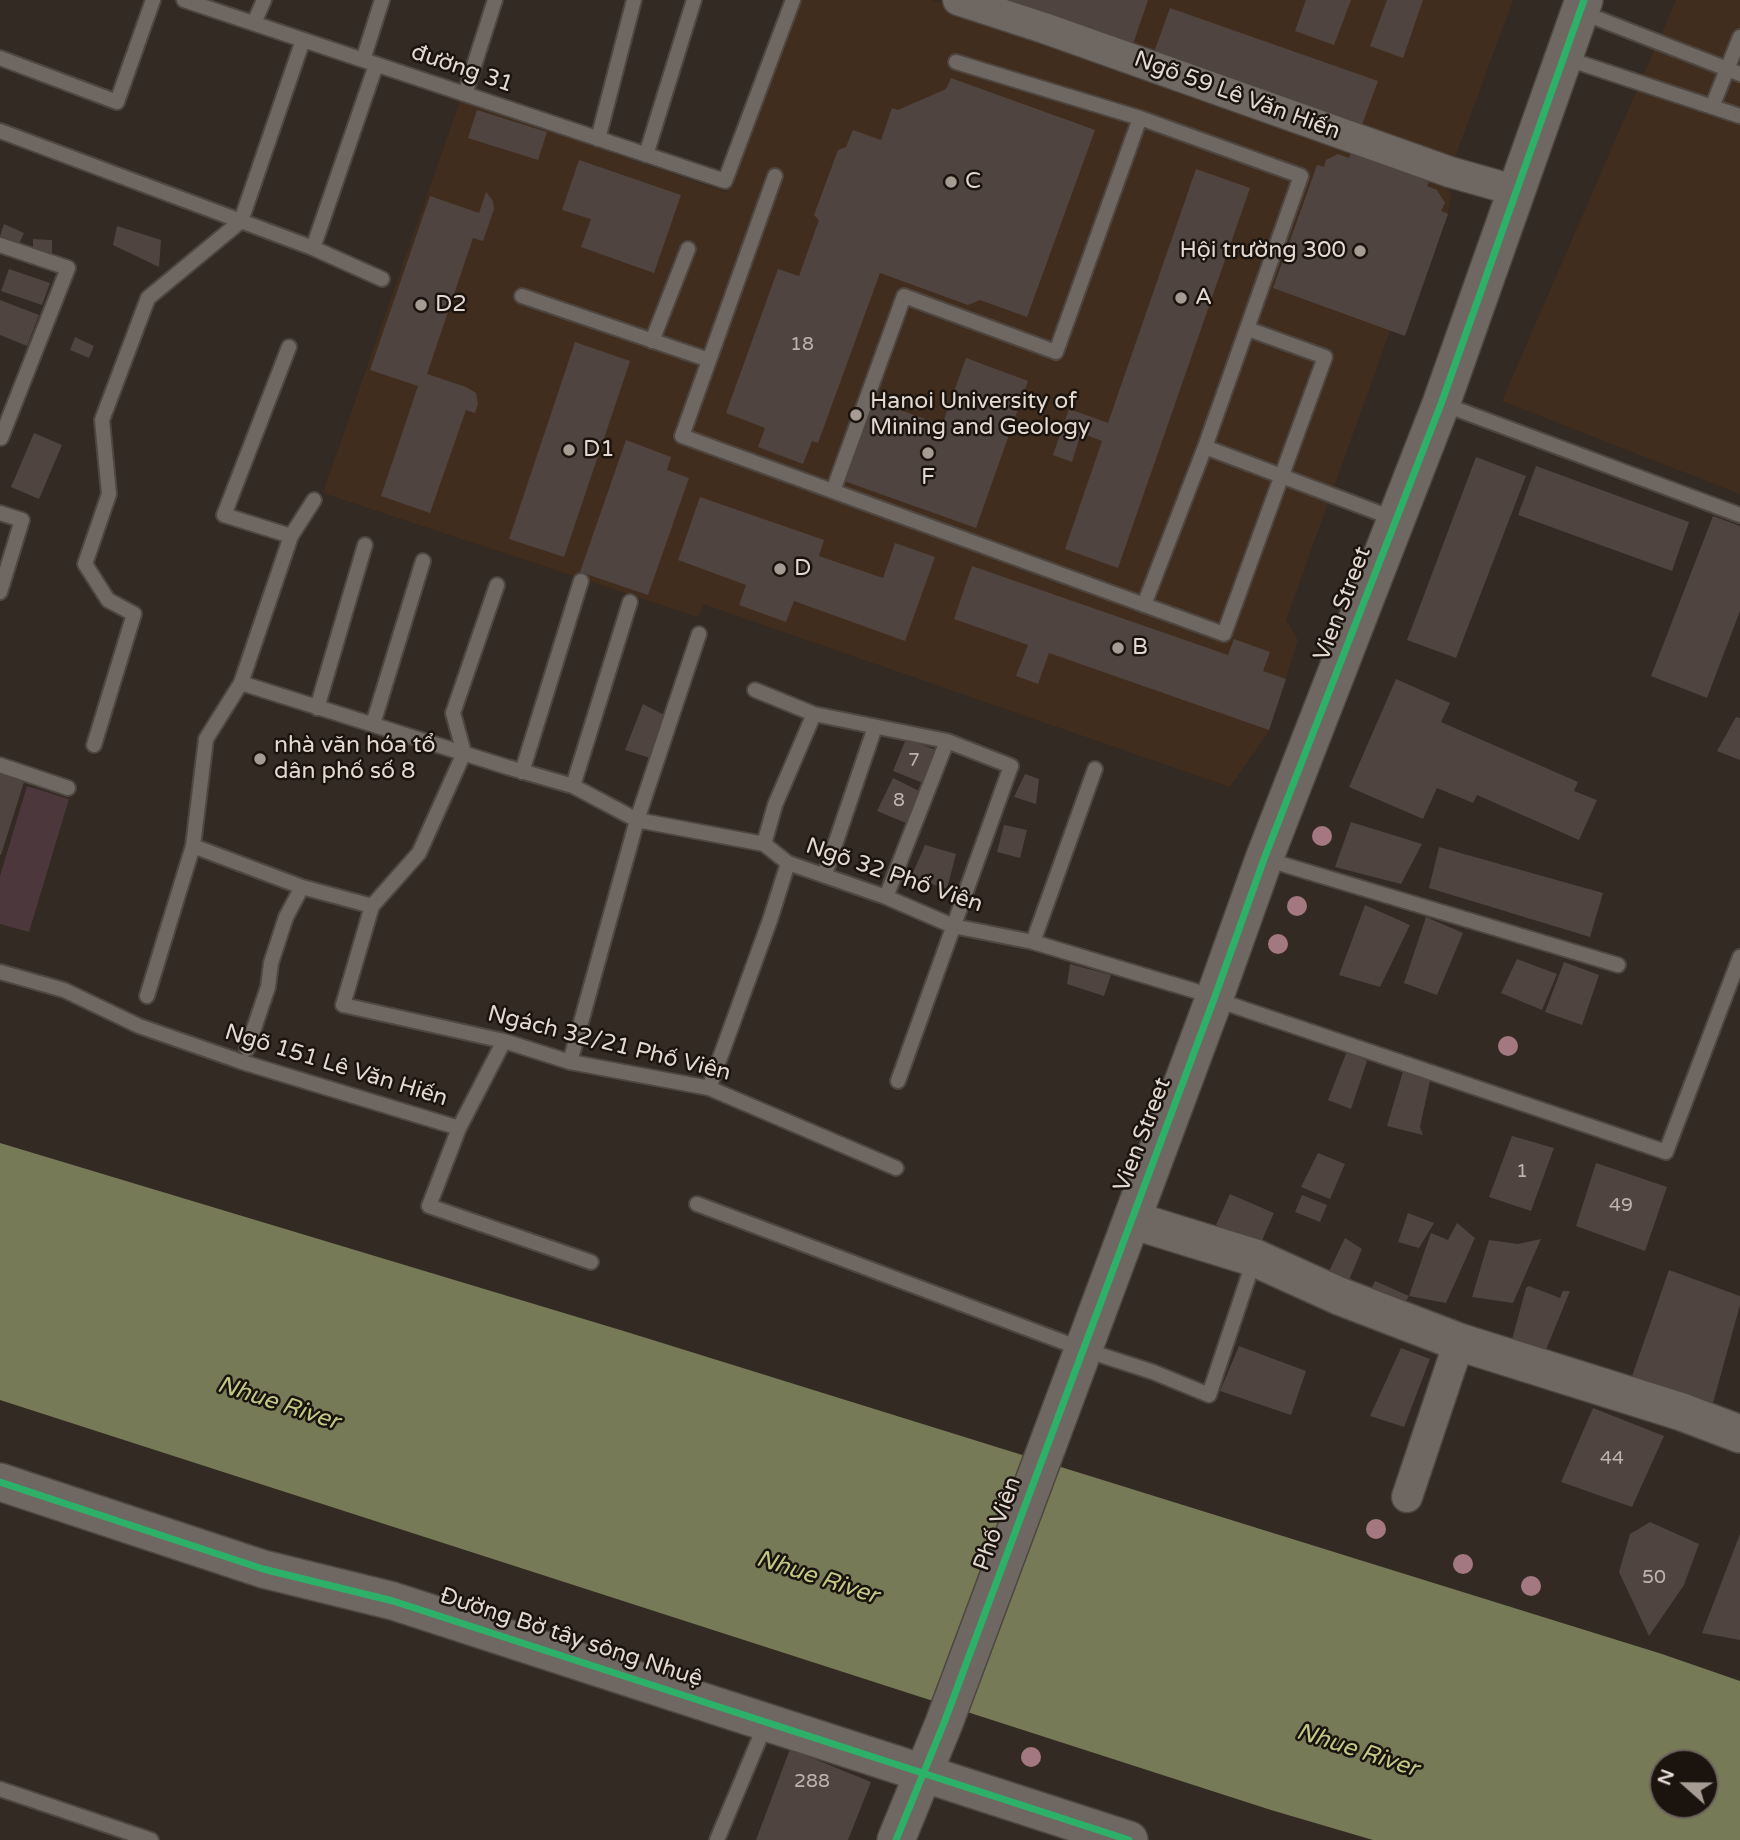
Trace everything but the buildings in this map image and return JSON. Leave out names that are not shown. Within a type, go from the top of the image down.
[{"type":"street","name":"Ngõ 59 Lê Văn Hiến","points":[[958,0],[1058,32],[1450,172],[1517,191]]},
{"type":"street","name":"Vien Street","points":[[1582,6],[1441,404],[1264,859],[1132,1220],[1255,1258],[1339,1296],[1459,1342],[1682,1412],[1740,1434]]},
{"type":"street","name":"Phố Viên","points":[[896,1840],[944,1723],[1132,1220]]},
{"type":"street","points":[[1407,1496],[1459,1342]]},
{"type":"street","name":"Đường Bờ tây sông Nhuệ","points":[[0,1482],[263,1569],[393,1601],[1129,1840]]},
{"type":"lane","points":[[0,58],[117,102],[153,0]]},
{"type":"lane","name":"đường 31","points":[[184,0],[725,181],[793,0]]},
{"type":"lane","points":[[254,23],[264,0]]},
{"type":"lane","points":[[313,248],[370,62],[382,0]]},
{"type":"lane","points":[[465,94],[495,0]]},
{"type":"lane","points":[[598,139],[634,0]]},
{"type":"lane","points":[[646,155],[694,0]]},
{"type":"lane","points":[[1582,6],[1734,71]]},
{"type":"lane","points":[[1712,107],[1734,71],[1740,37]]},
{"type":"lane","points":[[94,745],[134,614],[108,600],[85,564],[109,494],[103,420],[148,298],[241,221],[303,40]]},
{"type":"lane","points":[[1564,58],[1740,116]]},
{"type":"lane","points":[[956,62],[1140,118],[1301,176],[1205,447],[1144,605]]},
{"type":"lane","points":[[833,491],[904,296],[1056,352],[1140,118]]},
{"type":"lane","points":[[0,131],[313,248],[382,279]]},
{"type":"lane","points":[[775,176],[682,436],[1224,634],[1325,357],[1248,329]]},
{"type":"lane","points":[[0,245],[68,268],[1,438]]},
{"type":"lane","points":[[652,341],[688,249]]},
{"type":"lane","points":[[522,296],[709,360]]},
{"type":"lane","points":[[289,347],[224,515],[291,536]]},
{"type":"lane","points":[[1441,404],[1740,515]]},
{"type":"lane","points":[[1205,447],[1396,519]]},
{"type":"lane","points":[[147,996],[193,846],[206,740],[241,683],[291,536],[314,500]]},
{"type":"lane","points":[[0,513],[22,520],[0,592]]},
{"type":"lane","points":[[317,708],[365,545]]},
{"type":"lane","points":[[373,724],[424,562]]},
{"type":"lane","points":[[522,772],[581,581]]},
{"type":"lane","points":[[193,846],[302,887],[372,906],[419,853],[464,753],[453,713],[497,585]]},
{"type":"lane","points":[[573,786],[630,602]]},
{"type":"lane","points":[[570,1062],[637,820],[699,634]]},
{"type":"lane","name":"Ngõ 32 Phố Viên","points":[[241,683],[573,786],[637,820],[764,844],[788,863],[886,897],[953,926],[1033,942],[1202,993],[1666,1152],[1740,957]]},
{"type":"lane","points":[[755,690],[814,714],[947,741],[1011,766],[898,1081]]},
{"type":"lane","points":[[764,844],[775,805],[814,714]]},
{"type":"lane","points":[[825,874],[875,727]]},
{"type":"lane","points":[[886,897],[947,741]]},
{"type":"lane","points":[[0,765],[68,788]]},
{"type":"lane","points":[[1033,942],[1096,769]]},
{"type":"lane","points":[[1264,859],[1618,965]]},
{"type":"lane","points":[[709,1088],[788,863]]},
{"type":"lane","points":[[247,1049],[268,987],[271,963],[286,917],[302,887]]},
{"type":"lane","name":"Ngách 32/21 Phố Viên","points":[[372,906],[343,1005],[504,1041],[570,1062],[709,1088],[896,1168]]},
{"type":"lane","name":"Ngõ 151 Lê Văn Hiến","points":[[0,972],[64,990],[139,1026],[242,1062],[459,1128],[429,1206],[591,1262]]},
{"type":"lane","points":[[459,1128],[504,1041]]},
{"type":"lane","points":[[697,1204],[1209,1395],[1255,1258]]},
{"type":"lane","points":[[717,1840],[767,1722]]},
{"type":"lane","points":[[0,1789],[151,1840]]},
{"type":"shaded area","name":"Hanoi University of Mining and Geology","points":[[798,0],[931,0],[1035,32],[1443,177],[1451,195],[1448,214],[1405,336],[1390,331],[1286,620],[1298,640],[1269,731],[1230,787],[703,604],[698,617],[323,493],[460,101],[726,192]]},
{"type":"shaded area","points":[[983,0],[1513,0],[1454,160]]},
{"type":"shaded area","points":[[1676,0],[1740,0],[1740,494],[1502,401]]},
{"type":"shaded area","points":[[27,786],[69,799],[29,932],[0,924],[0,876]]},
{"type":"water","name":"Nhue River","points":[[0,1143],[627,1332],[1662,1654],[1740,1681],[1740,1840],[1373,1840],[1271,1810],[0,1400]]},
{"type":"cycle path","points":[[896,1840],[944,1723],[1264,859],[1441,404],[1584,0]]},
{"type":"cycle path","points":[[0,1482],[263,1569],[393,1601],[1129,1840]]},
{"type":"place","name":"C","points":[[951,182]]},
{"type":"place","name":"Hội trường 300","points":[[1360,251]]},
{"type":"place","name":"A","points":[[1181,298]]},
{"type":"place","name":"D2","points":[[421,305]]},
{"type":"place","name":"Hanoi University of Mining and Geology","points":[[856,415]]},
{"type":"place","name":"D1","points":[[569,450]]},
{"type":"place","name":"F","points":[[928,453]]},
{"type":"place","name":"D","points":[[780,569]]},
{"type":"place","name":"B","points":[[1118,648]]},
{"type":"place","name":"nhà văn hóa tổ dân phố số 8","points":[[260,759]]}]
